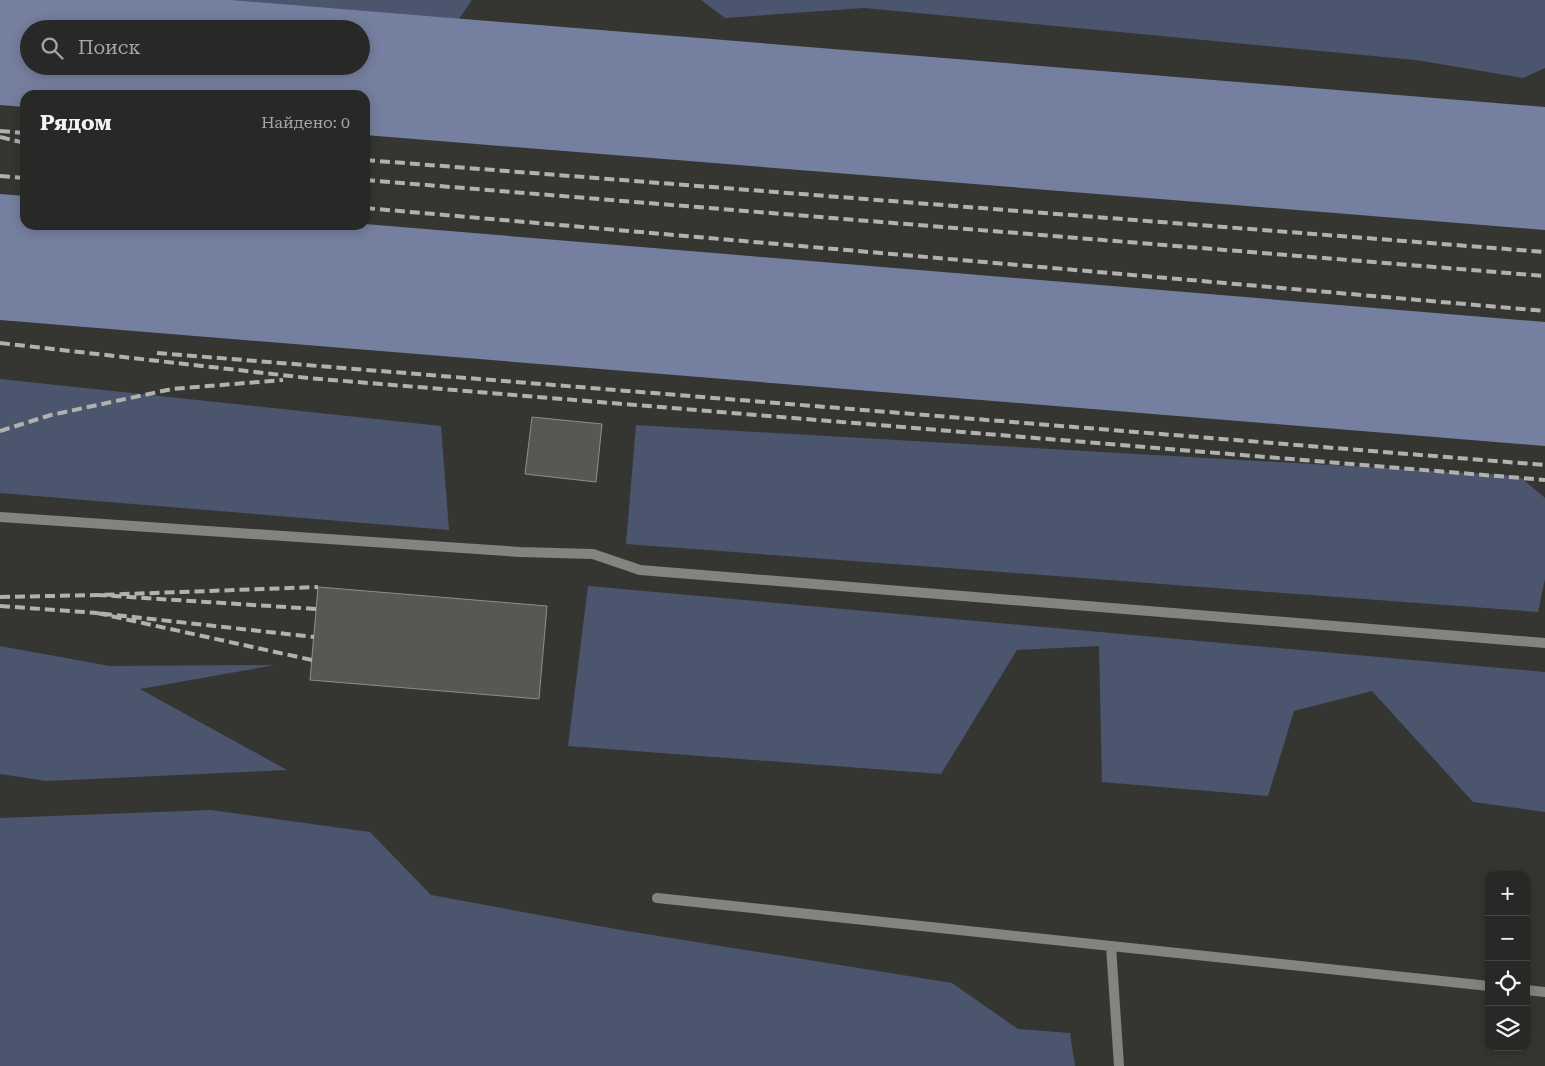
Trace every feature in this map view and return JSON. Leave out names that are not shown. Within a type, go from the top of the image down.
[{"type":"lane","points":[[0,517],[520,552],[594,554],[640,570],[1545,643]]},
{"type":"lane","points":[[657,898],[1485,986]]},
{"type":"lane","points":[[1111,946],[1119,1066]]},
{"type":"lane","points":[[1530,990],[1545,992]]},
{"type":"shaded area","points":[[0,0],[232,0],[1545,107],[1545,230],[370,135],[370,90],[20,90],[20,107],[0,105]]},
{"type":"shaded area","points":[[232,0],[472,0],[459,19]]},
{"type":"shaded area","points":[[701,0],[1545,0],[1545,68],[1523,78],[1416,60],[864,8],[725,18]]},
{"type":"shaded area","points":[[0,194],[20,196],[20,230],[370,230],[370,224],[1545,322],[1545,446],[0,320]]},
{"type":"shaded area","points":[[0,379],[441,426],[449,530],[0,493]]},
{"type":"shaded area","points":[[636,425],[1519,476],[1545,498],[1545,579],[1538,612],[626,544]]},
{"type":"shaded area","points":[[588,586],[1545,672],[1545,812],[1473,802],[1372,691],[1294,711],[1268,796],[1102,782],[1099,646],[1017,650],[941,774],[568,746]]},
{"type":"shaded area","points":[[0,646],[110,666],[275,665],[140,689],[287,770],[47,781],[0,774]]},
{"type":"shaded area","points":[[211,810],[370,832],[431,895],[615,929],[952,983],[1018,1029],[1070,1033],[1075,1066],[0,1066],[0,818]]},
{"type":"building","points":[[532,417],[602,424],[596,482],[525,474]]},
{"type":"building","points":[[318,587],[547,606],[539,699],[310,680]]},
{"type":"railway","points":[[0,131],[20,133]]},
{"type":"railway","points":[[0,137],[20,142]]},
{"type":"railway","points":[[370,160],[1545,252]]},
{"type":"railway","points":[[0,176],[20,178]]},
{"type":"railway","points":[[370,180],[1545,276]]},
{"type":"railway","points":[[370,208],[1545,311]]},
{"type":"railway","points":[[0,343],[308,378],[1545,480]]},
{"type":"railway","points":[[157,353],[1545,465]]},
{"type":"railway","points":[[0,431],[51,415],[172,389],[283,380]]},
{"type":"railway","points":[[316,609],[98,595],[318,587]]},
{"type":"railway","points":[[0,597],[98,595]]},
{"type":"railway","points":[[0,606],[97,613]]},
{"type":"railway","points":[[312,660],[97,613],[314,637]]}]
